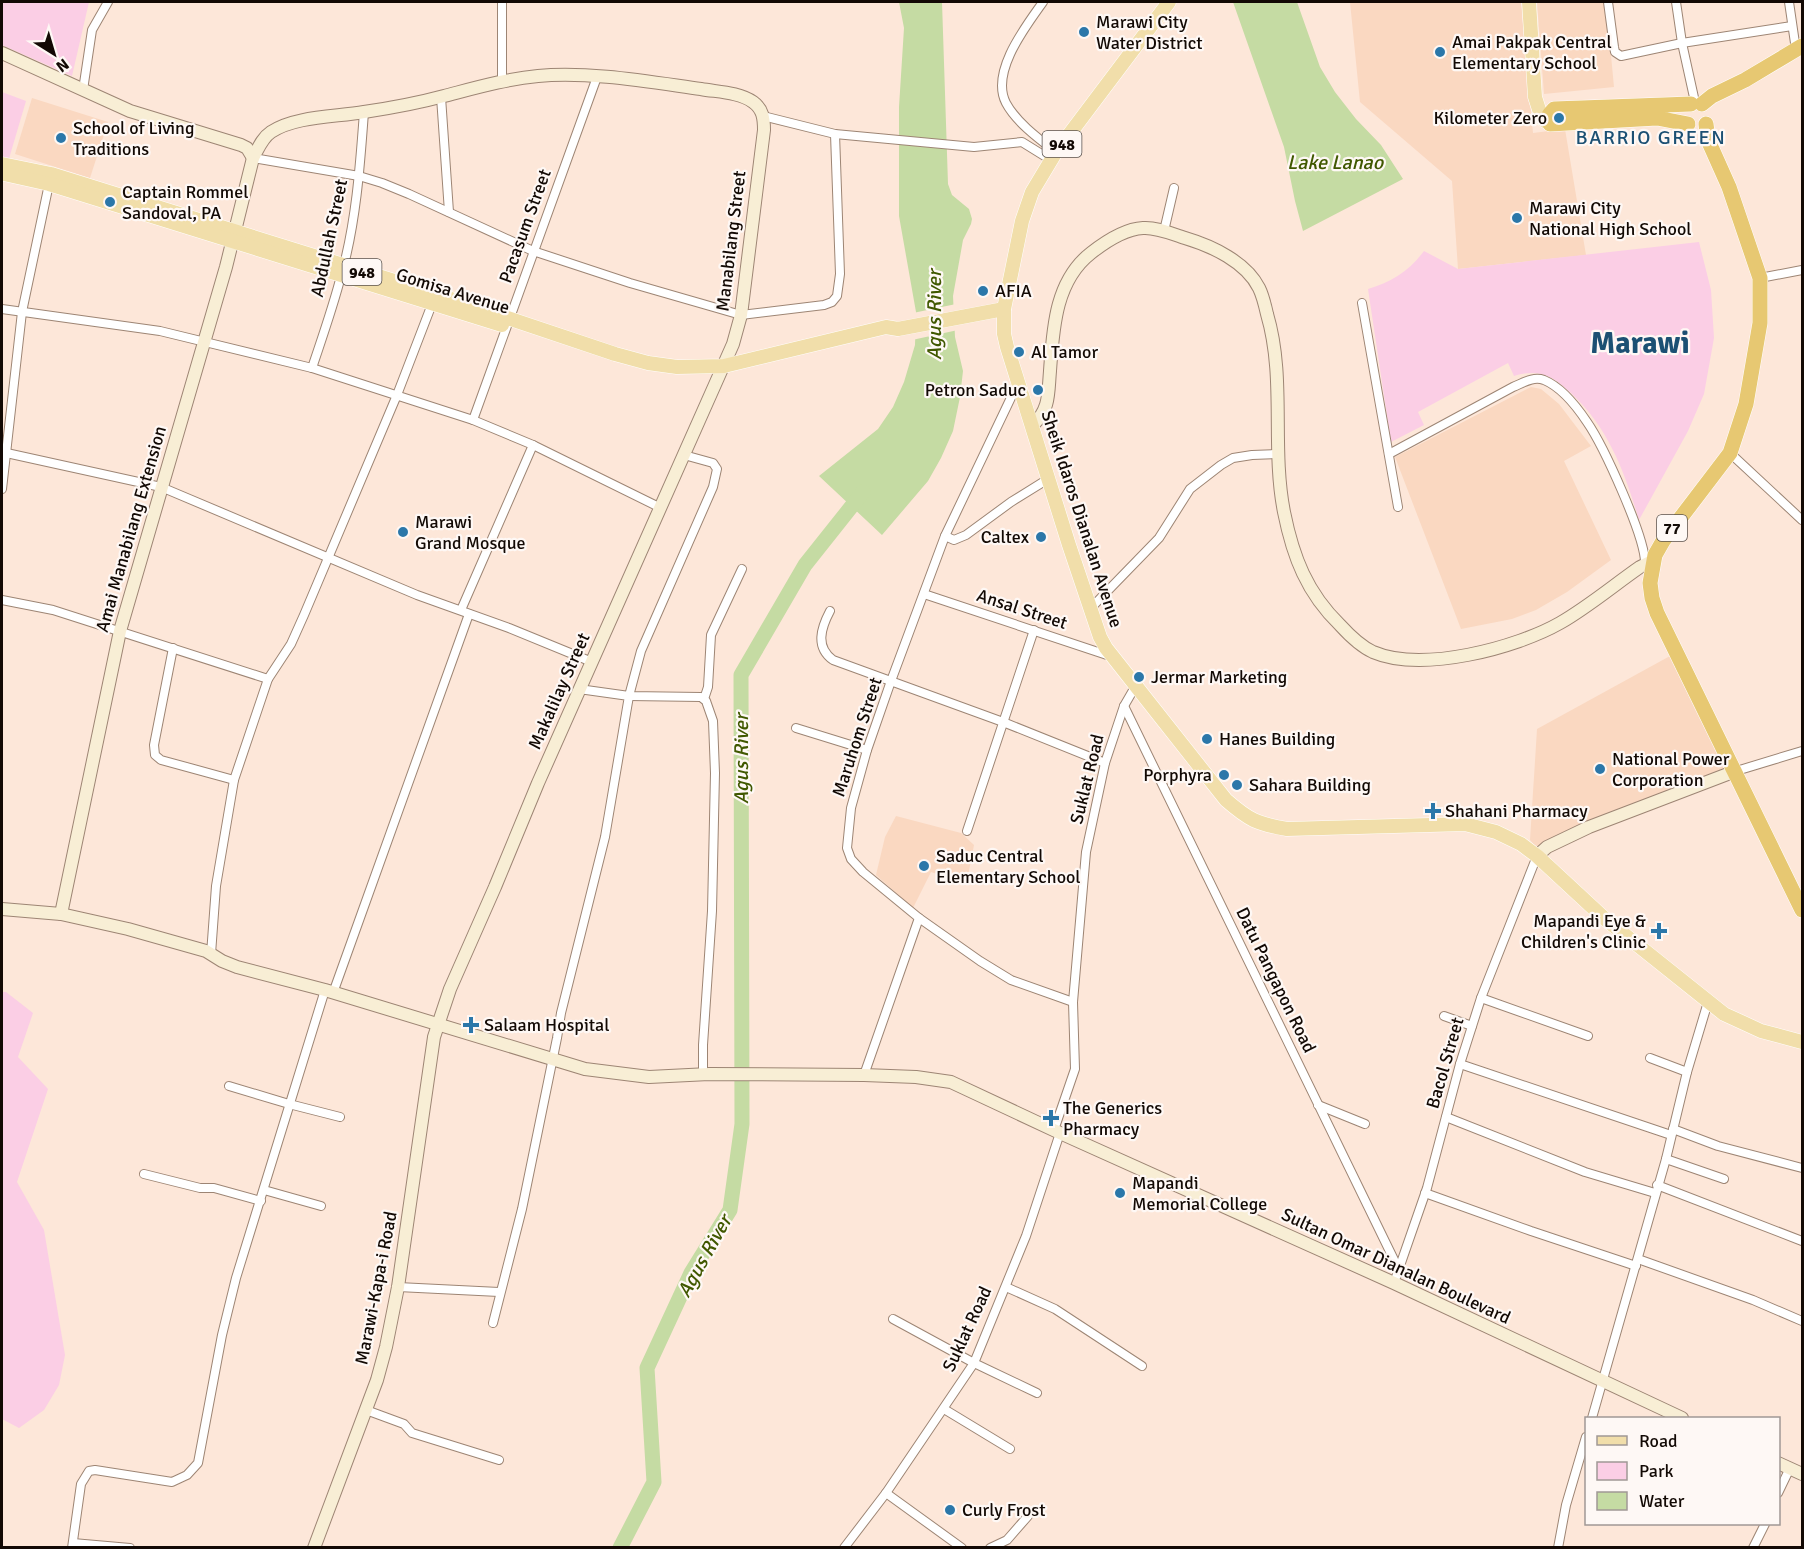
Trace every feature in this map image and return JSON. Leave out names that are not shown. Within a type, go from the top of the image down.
[{"type":"highway","points":[[1552,116],[1697,114],[1711,106],[1722,92],[1799,48]]},
{"type":"highway","name":"77","points":[[1697,114],[1729,186],[1760,278],[1760,323],[1746,404],[1730,453],[1649,562],[1650,583],[1654,606],[1733,772],[1803,910]]},
{"type":"main road","name":"948","points":[[1005,309],[1026,208],[1040,178],[1053,156],[1169,2]]},
{"type":"main road","points":[[1529,2],[1535,97],[1552,116]]},
{"type":"main road","points":[[2,53],[130,111],[241,145],[247,148],[253,158]]},
{"type":"main road","name":"Amai Manabilang Extension","points":[[61,914],[120,631],[234,237],[253,158],[261,142],[270,132],[284,125],[441,97],[502,82],[557,75],[678,86],[734,95],[749,99],[762,113]]},
{"type":"main road","name":"Manabilang Street","points":[[722,370],[733,344],[741,315],[764,130],[762,113]]},
{"type":"main road","name":"Gomisa Avenue","points":[[2,164],[51,174],[234,237]]},
{"type":"main road","name":"Gomisa Avenue","points":[[2,173],[49,184],[234,237],[508,322],[614,361],[677,374],[722,370],[888,335],[902,328],[1005,309]]},
{"type":"main road","points":[[1033,425],[1046,408],[1061,296],[1072,272],[1092,252],[1115,236],[1145,227],[1164,231],[1193,240],[1227,256],[1245,270],[1258,286],[1271,328],[1276,354],[1277,454],[1284,511],[1298,564],[1324,609],[1357,643],[1383,656],[1412,659],[1450,658],[1507,646],[1561,622],[1649,562]]},
{"type":"main road","name":"Gomisa Avenue","points":[[342,271],[432,304],[508,322]]},
{"type":"main road","name":"Sheik Idaros Dianalan Avenue","points":[[1005,309],[1004,334],[1048,479],[1100,637],[1111,656],[1226,800],[1244,816],[1260,825],[1287,829],[1466,824],[1496,832],[1521,844],[1537,856],[1605,919],[1708,1002],[1743,1024],[1776,1036],[1803,1042]]},
{"type":"main road","name":"Makalilay Street","points":[[437,1025],[453,980],[579,689],[722,370]]},
{"type":"main road","points":[[1537,856],[1547,847],[1589,828],[1733,772]]},
{"type":"main road","name":"Sultan Omar Dianalan Boulevard","points":[[2,909],[61,914],[128,928],[211,954],[228,964],[329,991],[585,1069],[626,1076],[649,1077],[706,1071],[916,1077],[951,1082],[1394,1283],[1678,1417]]},
{"type":"main road","name":"Marawi-Kapa-i Road","points":[[314,1548],[366,1410],[386,1347],[398,1287],[437,1025]]},
{"type":"main road","points":[[1784,1465],[1803,1474]]},
{"type":"street","points":[[83,90],[92,30],[108,2]]},
{"type":"street","points":[[502,2],[502,82]]},
{"type":"street","points":[[1043,2],[1010,55],[1002,80],[1002,88],[1008,106],[1053,156]]},
{"type":"street","points":[[1608,2],[1614,47],[1618,56],[1682,43],[1792,26]]},
{"type":"street","points":[[1676,2],[1697,114]]},
{"type":"street","points":[[1789,2],[1792,26],[1799,48]]},
{"type":"street","name":"Pacasum Street","points":[[473,420],[597,77]]},
{"type":"street","points":[[441,97],[449,212]]},
{"type":"street","name":"Abdullah Street","points":[[312,368],[342,271],[351,232],[359,176],[364,112]]},
{"type":"street","points":[[762,113],[835,134],[974,147],[1022,142],[1053,156]]},
{"type":"street","points":[[253,158],[359,176],[396,189],[533,251],[630,284],[741,315],[812,308],[832,302],[837,296],[840,280],[835,134]]},
{"type":"street","points":[[2,489],[4,452],[22,312],[49,184]]},
{"type":"street","points":[[1164,231],[1174,188]]},
{"type":"street","points":[[1760,278],[1803,270]]},
{"type":"street","points":[[1362,303],[1398,507]]},
{"type":"street","points":[[211,954],[216,886],[234,780],[268,680],[291,644],[397,395],[432,304]]},
{"type":"street","points":[[2,309],[160,331],[312,368],[473,420],[533,445],[661,508]]},
{"type":"street","points":[[1389,454],[1513,387],[1532,379],[1544,380],[1576,406],[1595,435],[1624,495],[1649,562]]},
{"type":"street","name":"Maruhom Street","points":[[1018,382],[945,536],[867,750],[851,808],[847,840],[849,855],[863,872],[919,918],[1011,980],[1073,1002]]},
{"type":"street","points":[[130,1548],[72,1545],[81,1484],[89,1471],[95,1470],[172,1482],[187,1475],[198,1462],[222,1335],[289,1104],[329,991],[450,671],[465,612],[533,445]]},
{"type":"street","points":[[4,452],[160,487],[417,595],[592,662]]},
{"type":"street","points":[[1730,453],[1803,520]]},
{"type":"street","points":[[1090,609],[1159,538],[1190,489],[1233,458],[1277,454]]},
{"type":"street","points":[[493,1323],[522,1209],[562,1004],[605,837],[629,696],[641,651],[713,487],[717,469],[714,463],[684,455]]},
{"type":"street","points":[[945,536],[954,540],[959,539],[1048,479]]},
{"type":"street","points":[[706,1071],[703,1045],[712,911],[715,773],[713,721],[704,699],[708,687],[711,635],[742,569]]},
{"type":"street","name":"Ansal Street","points":[[924,594],[1111,656]]},
{"type":"street","points":[[2,600],[53,610],[268,680]]},
{"type":"street","points":[[830,610],[821,640],[825,655],[833,660],[1003,722],[1105,763]]},
{"type":"street","points":[[967,831],[1034,630]]},
{"type":"street","points":[[173,648],[154,746],[155,755],[161,760],[234,780]]},
{"type":"street","name":"Suklat Road","points":[[844,1548],[886,1494],[974,1363],[1026,1236],[1075,1069],[1073,1002],[1086,852],[1105,763],[1124,706],[1135,687]]},
{"type":"street","points":[[579,689],[629,696],[701,697],[704,699]]},
{"type":"street","name":"Datu Pangapon Road","points":[[1124,706],[1398,1268]]},
{"type":"street","points":[[796,728],[867,750]]},
{"type":"street","points":[[1733,772],[1803,751]]},
{"type":"street","name":"Bacol Street","points":[[1394,1283],[1425,1193],[1460,1064],[1481,998],[1537,856]]},
{"type":"street","points":[[864,1075],[919,918]]},
{"type":"street","points":[[1481,998],[1588,1036]]},
{"type":"street","points":[[1593,1417],[1708,1002]]},
{"type":"street","points":[[1444,1016],[1472,1026]]},
{"type":"street","points":[[1650,1058],[1687,1072]]},
{"type":"street","points":[[1460,1064],[1672,1132],[1803,1168]]},
{"type":"street","points":[[229,1086],[340,1117]]},
{"type":"street","points":[[1318,1105],[1365,1124]]},
{"type":"street","points":[[1446,1117],[1585,1172],[1656,1189],[1803,1240]]},
{"type":"street","points":[[1666,1159],[1724,1179]]},
{"type":"street","points":[[144,1174],[200,1188],[214,1188],[261,1201]]},
{"type":"street","points":[[264,1190],[321,1206]]},
{"type":"street","points":[[1425,1193],[1531,1232],[1637,1262],[1753,1300],[1803,1321]]},
{"type":"street","points":[[398,1287],[500,1292]]},
{"type":"street","points":[[1006,1287],[1054,1309],[1142,1366]]},
{"type":"street","points":[[893,1319],[974,1363],[1037,1393]]},
{"type":"street","points":[[944,1409],[1010,1449]]},
{"type":"street","points":[[366,1410],[404,1424],[412,1433],[500,1460]]},
{"type":"street","points":[[1558,1548],[1566,1505],[1585,1443]]},
{"type":"street","points":[[1780,1487],[1784,1465]]},
{"type":"street","points":[[886,1494],[962,1548]]},
{"type":"street","points":[[990,1548],[1007,1540],[1028,1516]]},
{"type":"street","points":[[1753,1548],[1764,1525]]},
{"type":"shaded area","name":"Amai Pakpak Central Elementary School","points":[[1350,2],[1521,2],[1533,133],[1565,129],[1586,255],[1458,269],[1452,181],[1360,102]]},
{"type":"shaded area","points":[[1537,2],[1606,2],[1614,87],[1544,94]]},
{"type":"shaded area","name":"School of Living Traditions","points":[[32,98],[108,122],[90,178],[15,154]]},
{"type":"shaded area","points":[[1531,387],[1541,389],[1559,404],[1591,446],[1564,461],[1611,560],[1567,592],[1536,610],[1512,619],[1461,629],[1395,457]]},
{"type":"shaded area","points":[[1670,656],[1726,771],[1537,848],[1530,840],[1537,729]]},
{"type":"shaded area","name":"Saduc Central Elementary School","points":[[896,816],[961,833],[974,845],[967,881],[958,881],[931,872],[913,908],[876,875],[885,837]]},
{"type":"green space","points":[[2,2],[89,2],[72,76],[2,45]]},
{"type":"green space","points":[[2,92],[26,101],[8,162],[2,160]]},
{"type":"green space","points":[[1699,242],[1711,290],[1714,338],[1704,394],[1688,431],[1639,520],[1614,452],[1585,408],[1552,378],[1539,373],[1514,376],[1508,363],[1418,412],[1424,425],[1391,442],[1368,289],[1399,275],[1424,251],[1458,269]]},
{"type":"green space","points":[[2,992],[6,992],[33,1013],[18,1057],[48,1089],[17,1182],[44,1230],[65,1355],[59,1385],[44,1410],[19,1428],[2,1419]]},
{"type":"water","points":[[899,2],[942,2],[948,184],[952,195],[969,209],[972,219],[963,240],[953,296],[955,337],[963,371],[953,431],[928,481],[882,535],[819,476],[878,429],[893,407],[904,382],[915,345],[916,312],[899,216],[899,107],[904,28]]},
{"type":"water","name":"Lake Lanao","points":[[1233,2],[1297,2],[1320,67],[1335,92],[1356,119],[1381,145],[1403,179],[1303,231],[1284,147]]},
{"type":"pier","points":[[956,304],[958,330],[912,340],[913,313]]},
{"type":"waterway","name":"Agus River","points":[[620,1548],[654,1482],[647,1368],[691,1273],[730,1210],[742,1124],[741,675],[805,565],[863,492]]},
{"type":"place","name":"Marawi City Water District","points":[[1084,32]]},
{"type":"place","name":"Amai Pakpak Central Elementary School","points":[[1440,52]]},
{"type":"place","name":"Kilometer Zero","points":[[1559,118]]},
{"type":"place","name":"School of Living Traditions","points":[[61,138]]},
{"type":"place","name":"Captain Rommel Sandoval, PA","points":[[110,202]]},
{"type":"place","name":"Marawi City National High School","points":[[1517,218]]},
{"type":"place","name":"AFIA","points":[[983,291]]},
{"type":"place","name":"Al Tamor","points":[[1019,352]]},
{"type":"place","name":"Petron Saduc","points":[[1038,390]]},
{"type":"place","name":"Marawi Grand Mosque","points":[[403,532]]},
{"type":"place","name":"Caltex","points":[[1041,537]]},
{"type":"place","name":"Jermar Marketing","points":[[1139,677]]},
{"type":"place","name":"Hanes Building","points":[[1207,739]]},
{"type":"place","name":"National Power Corporation","points":[[1600,769]]},
{"type":"place","name":"Porphyra","points":[[1224,775]]},
{"type":"place","name":"Sahara Building","points":[[1237,785]]},
{"type":"place","name":"Shahani Pharmacy","points":[[1433,811]]},
{"type":"place","name":"Saduc Central Elementary School","points":[[924,866]]},
{"type":"place","name":"Mapandi Eye & Children's Clinic","points":[[1659,931]]},
{"type":"place","name":"Salaam Hospital","points":[[471,1025]]},
{"type":"place","name":"The Generics Pharmacy","points":[[1051,1118]]},
{"type":"place","name":"Mapandi Memorial College","points":[[1120,1193]]},
{"type":"place","name":"Curly Frost","points":[[950,1510]]},
{"type":"district","name":"BARRIO GREEN","points":[[1651,137]]},
{"type":"district","name":"Marawi","points":[[1640,343]]}]
